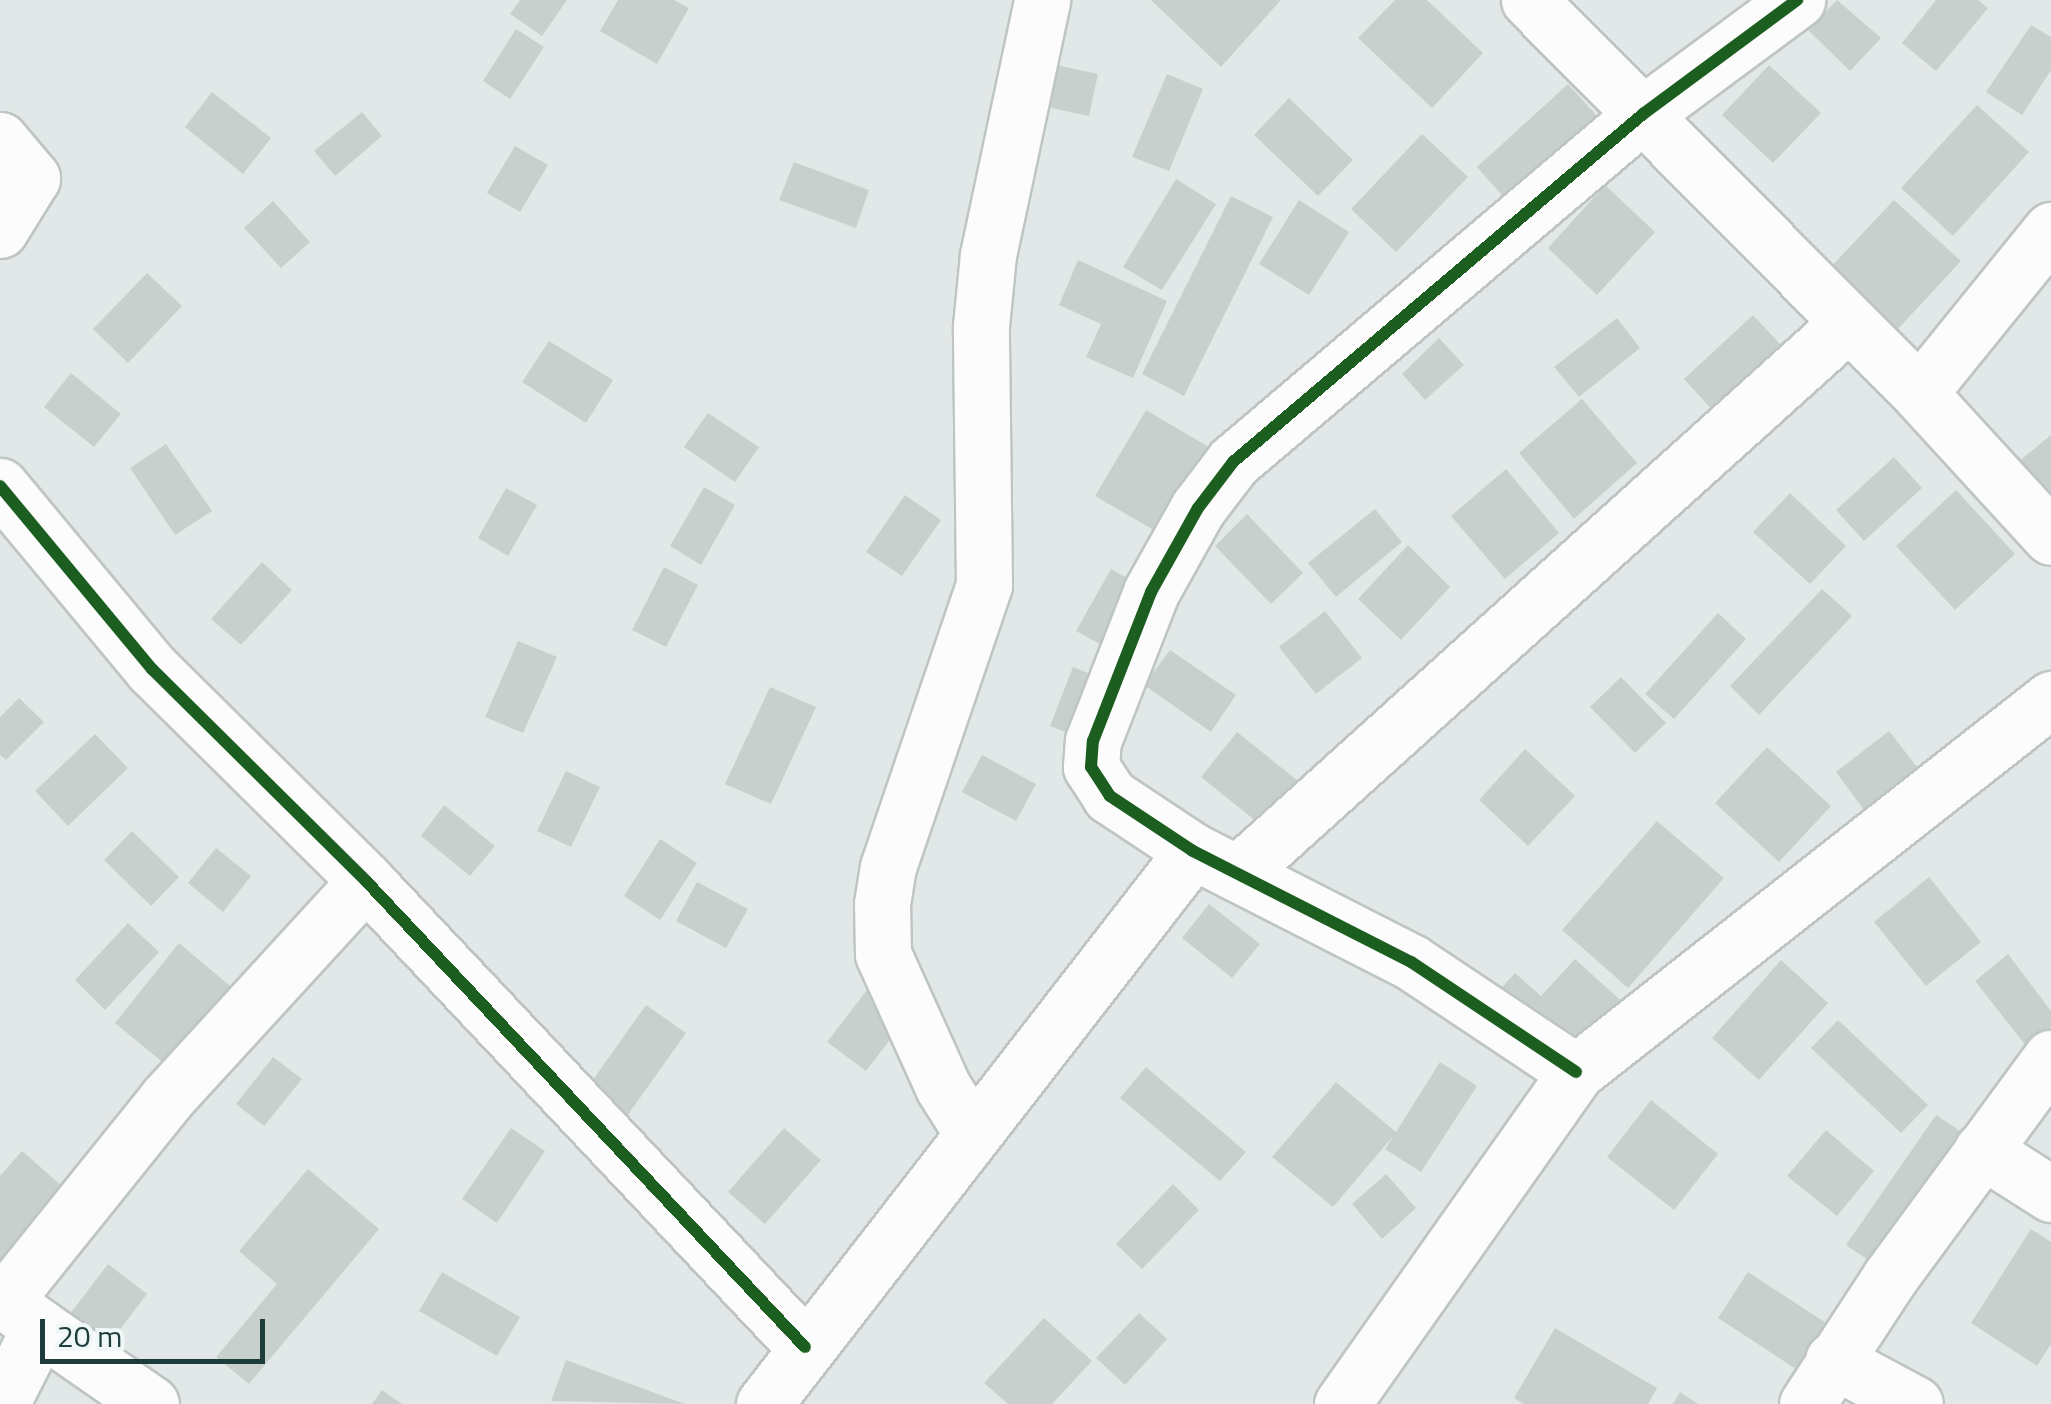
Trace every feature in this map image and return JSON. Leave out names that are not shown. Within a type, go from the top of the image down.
[{"type":"street","points":[[972,1133],[944,1087],[883,954],[882,904],[888,867],[984,585],[982,308],[1042,0]]},
{"type":"street","points":[[1529,0],[1919,393],[2051,537]]},
{"type":"street","points":[[1576,1072],[1410,962],[1215,862],[1110,796],[1091,767],[1104,704],[1151,592],[1198,508],[1233,462],[1643,114],[1796,0]]},
{"type":"street","points":[[0,140],[32,178],[0,230]]},
{"type":"street","points":[[1919,393],[2051,230]]},
{"type":"street","points":[[764,1404],[972,1133],[1215,862],[1848,323]]},
{"type":"street","points":[[0,486],[152,670],[366,880],[805,1346]]},
{"type":"street","points":[[1342,1404],[1576,1072],[2051,699]]},
{"type":"street","points":[[1,1404],[15,1308],[167,1098],[366,880]]},
{"type":"street","points":[[1915,1404],[1820,1382],[2051,1058]]},
{"type":"street","points":[[1982,1150],[2051,1194]]},
{"type":"street","points":[[15,1308],[151,1404]]},
{"type":"building","points":[[520,0],[567,0],[542,36],[510,14]]},
{"type":"building","points":[[618,0],[674,0],[689,8],[657,64],[600,31]]},
{"type":"building","points":[[1151,0],[1281,0],[1221,67]]},
{"type":"building","points":[[1395,0],[1427,0],[1483,53],[1432,108],[1358,38]]},
{"type":"building","points":[[1837,0],[1881,38],[1850,71],[1808,30]]},
{"type":"building","points":[[1936,0],[1978,0],[1988,8],[1936,71],[1902,43]]},
{"type":"building","points":[[2031,25],[2051,37],[2051,70],[2022,115],[1986,92]]},
{"type":"building","points":[[516,29],[544,47],[510,99],[483,81]]},
{"type":"building","points":[[1047,63],[1098,74],[1089,116],[1037,105]]},
{"type":"building","points":[[1769,65],[1821,113],[1773,163],[1722,115]]},
{"type":"building","points":[[1167,74],[1203,89],[1169,171],[1132,157]]},
{"type":"building","points":[[1568,84],[1616,137],[1523,219],[1477,167]]},
{"type":"building","points":[[212,92],[271,138],[243,174],[185,127]]},
{"type":"building","points":[[1289,98],[1353,160],[1318,196],[1254,135]]},
{"type":"building","points":[[1977,105],[2029,152],[1953,236],[1901,188]]},
{"type":"building","points":[[362,112],[382,136],[335,176],[314,151]]},
{"type":"building","points":[[1422,134],[1468,177],[1396,252],[1351,209]]},
{"type":"building","points":[[515,146],[548,165],[520,212],[487,193]]},
{"type":"building","points":[[794,162],[869,190],[856,228],[779,200]]},
{"type":"building","points":[[1176,179],[1216,204],[1162,290],[1123,267]]},
{"type":"building","points":[[1605,185],[1655,232],[1597,295],[1548,248]]},
{"type":"building","points":[[1231,196],[1273,217],[1184,396],[1142,374]]},
{"type":"building","points":[[1299,200],[1349,232],[1309,295],[1259,264]]},
{"type":"building","points":[[1894,200],[1961,261],[1897,330],[1830,268]]},
{"type":"building","points":[[273,201],[310,242],[281,268],[244,228]]},
{"type":"building","points":[[1078,260],[1167,301],[1133,378],[1086,357],[1101,324],[1059,305]]},
{"type":"building","points":[[147,273],[182,306],[128,363],[93,329]]},
{"type":"building","points":[[1753,315],[1807,373],[1738,438],[1684,379]]},
{"type":"building","points":[[1617,318],[1640,348],[1579,397],[1554,367]]},
{"type":"building","points":[[1439,338],[1464,365],[1425,400],[1402,374]]},
{"type":"building","points":[[549,341],[613,380],[586,423],[522,382]]},
{"type":"building","points":[[71,373],[121,414],[94,447],[44,407]]},
{"type":"building","points":[[1582,399],[1637,463],[1574,519],[1519,453]]},
{"type":"building","points":[[1146,410],[1219,453],[1169,539],[1095,496]]},
{"type":"building","points":[[708,413],[759,447],[735,482],[684,447]]},
{"type":"building","points":[[2051,435],[2051,517],[2011,468]]},
{"type":"building","points":[[166,444],[212,511],[175,535],[130,468]]},
{"type":"building","points":[[1894,457],[1922,488],[1864,541],[1836,510]]},
{"type":"building","points":[[1506,469],[1559,533],[1505,579],[1451,516]]},
{"type":"building","points":[[704,487],[735,505],[701,565],[670,546]]},
{"type":"building","points":[[506,488],[537,505],[508,556],[478,538]]},
{"type":"building","points":[[1956,490],[2015,554],[1955,610],[1896,546]]},
{"type":"building","points":[[1790,493],[1846,546],[1810,584],[1753,532]]},
{"type":"building","points":[[905,495],[941,520],[902,576],[866,552]]},
{"type":"building","points":[[1375,509],[1402,542],[1336,597],[1308,563]]},
{"type":"building","points":[[1247,514],[1303,573],[1271,604],[1215,546]]},
{"type":"building","points":[[1408,545],[1450,587],[1401,640],[1358,599]]},
{"type":"building","points":[[262,562],[292,590],[241,645],[211,619]]},
{"type":"building","points":[[664,567],[698,585],[666,647],[632,630]]},
{"type":"building","points":[[1111,569],[1153,592],[1119,654],[1076,631]]},
{"type":"building","points":[[1822,589],[1852,616],[1759,715],[1730,686]]},
{"type":"building","points":[[1325,611],[1362,658],[1316,694],[1279,647]]},
{"type":"building","points":[[1718,613],[1746,639],[1674,719],[1645,694]]},
{"type":"building","points":[[518,641],[557,657],[523,733],[485,717]]},
{"type":"building","points":[[1170,650],[1236,695],[1211,732],[1144,685]]},
{"type":"building","points":[[1073,667],[1105,680],[1080,738],[1050,726]]},
{"type":"building","points":[[1621,677],[1666,723],[1635,753],[1590,707]]},
{"type":"building","points":[[770,687],[816,707],[771,804],[725,784]]},
{"type":"building","points":[[19,698],[44,722],[6,760],[0,755],[0,717]]},
{"type":"building","points":[[1889,731],[1924,776],[1870,818],[1836,772]]},
{"type":"building","points":[[1237,732],[1303,785],[1267,830],[1201,777]]},
{"type":"building","points":[[95,734],[128,768],[68,826],[35,791]]},
{"type":"building","points":[[1767,747],[1831,806],[1779,862],[1715,803]]},
{"type":"building","points":[[1525,749],[1575,796],[1528,846],[1479,800]]},
{"type":"building","points":[[982,755],[1036,784],[1016,821],[962,792]]},
{"type":"building","points":[[566,771],[600,787],[571,847],[537,831]]},
{"type":"building","points":[[444,805],[495,846],[470,876],[421,836]]},
{"type":"building","points":[[1657,821],[1724,878],[1628,988],[1562,930]]},
{"type":"building","points":[[132,831],[179,877],[151,906],[104,860]]},
{"type":"building","points":[[660,839],[697,863],[660,920],[624,896]]},
{"type":"building","points":[[216,848],[251,876],[223,912],[188,883]]},
{"type":"building","points":[[1929,877],[1981,942],[1926,986],[1874,922]]},
{"type":"building","points":[[697,882],[748,909],[726,948],[676,921]]},
{"type":"building","points":[[1209,904],[1260,944],[1232,978],[1182,938]]},
{"type":"building","points":[[128,923],[159,952],[105,1010],[75,980]]},
{"type":"building","points":[[179,943],[242,996],[177,1074],[115,1023]]},
{"type":"building","points":[[2008,954],[2051,1011],[2051,1027],[2026,1046],[1975,981]]},
{"type":"building","points":[[1575,959],[1628,1007],[1551,1091],[1473,1019],[1515,973],[1541,996]]},
{"type":"building","points":[[1781,960],[1828,1003],[1759,1080],[1712,1038]]},
{"type":"building","points":[[877,977],[916,1006],[866,1071],[827,1042]]},
{"type":"building","points":[[646,1005],[686,1033],[620,1126],[580,1098]]},
{"type":"building","points":[[1838,1020],[1928,1105],[1901,1133],[1811,1048]]},
{"type":"building","points":[[273,1057],[302,1079],[264,1126],[236,1104]]},
{"type":"building","points":[[1440,1062],[1477,1086],[1421,1172],[1385,1149],[1394,1135],[1333,1207],[1272,1157],[1336,1082],[1396,1132]]},
{"type":"building","points":[[1146,1067],[1246,1152],[1220,1181],[1120,1098]]},
{"type":"building","points":[[1651,1100],[1718,1154],[1674,1210],[1607,1157]]},
{"type":"building","points":[[1936,1115],[1986,1148],[1896,1279],[1846,1245]]},
{"type":"building","points":[[511,1128],[545,1151],[497,1223],[462,1199]]},
{"type":"building","points":[[784,1128],[821,1160],[765,1224],[728,1192]]},
{"type":"building","points":[[1826,1130],[1874,1171],[1837,1216],[1787,1176]]},
{"type":"building","points":[[22,1151],[78,1200],[0,1290],[0,1176]]},
{"type":"building","points":[[308,1169],[379,1229],[249,1384],[216,1357],[277,1284],[239,1251]]},
{"type":"building","points":[[1386,1174],[1416,1208],[1382,1239],[1352,1204]]},
{"type":"building","points":[[1173,1184],[1199,1210],[1142,1269],[1116,1244]]},
{"type":"building","points":[[2031,1229],[2051,1242],[2051,1344],[2037,1366],[1971,1323]]},
{"type":"building","points":[[108,1264],[147,1294],[96,1361],[57,1331]]},
{"type":"building","points":[[442,1272],[520,1317],[497,1356],[419,1311]]},
{"type":"building","points":[[1748,1272],[1849,1338],[1819,1384],[1718,1318]]},
{"type":"building","points":[[1139,1313],[1167,1339],[1125,1385],[1096,1358]]},
{"type":"building","points":[[1044,1318],[1092,1361],[1052,1404],[1008,1404],[984,1383]]},
{"type":"building","points":[[1555,1328],[1657,1388],[1648,1404],[1524,1404],[1514,1398]]},
{"type":"building","points":[[566,1360],[685,1404],[551,1401]]},
{"type":"building","points":[[382,1390],[402,1404],[372,1404]]},
{"type":"building","points":[[1680,1392],[1698,1404],[1673,1404]]},
{"type":"cycle path","points":[[1576,1072],[1411,962],[1193,851],[1110,796],[1091,767],[1093,741],[1151,592],[1198,508],[1233,462],[1643,114],[1797,0]]},
{"type":"cycle path","points":[[0,486],[152,669],[366,881],[805,1347]]}]
